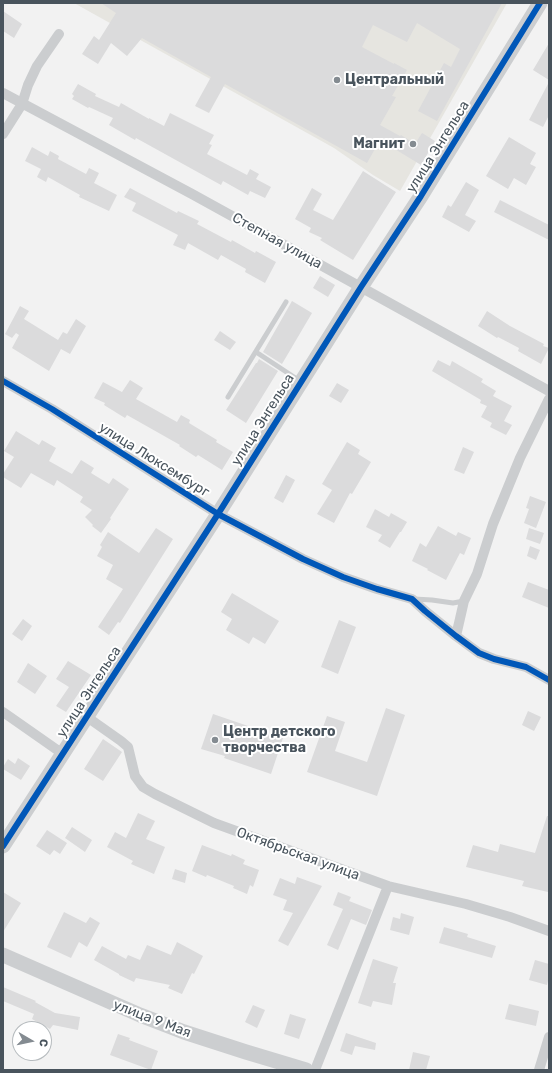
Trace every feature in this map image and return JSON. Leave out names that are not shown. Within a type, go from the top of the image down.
[{"type":"street","name":"улица Энгельса","points":[[3,846],[218,514],[421,196],[540,3]]},
{"type":"street","points":[[3,134],[22,104],[28,85],[37,66],[59,34]]},
{"type":"street","name":"Степная улица","points":[[3,94],[192,194],[549,390]]},
{"type":"street","name":"улица Люксембург","points":[[3,381],[52,409],[218,514],[309,562],[343,577],[377,590],[412,599],[456,636],[479,652],[494,659],[526,667],[549,680]]},
{"type":"street","points":[[456,636],[464,601],[477,574],[493,524],[520,458],[549,399]]},
{"type":"street","points":[[3,712],[63,754]]},
{"type":"street","name":"Октябрьская улица","points":[[87,717],[128,747],[136,776],[143,787],[214,823],[388,886],[466,904],[510,917],[549,931]]},
{"type":"street","points":[[315,1070],[388,886]]},
{"type":"street","name":"улица 9 Мая","points":[[3,955],[133,1012],[184,1032],[306,1070]]},
{"type":"street","points":[[539,1070],[549,1037]]},
{"type":"lane","points":[[228,397],[286,302]]},
{"type":"lane","points":[[256,352],[301,382]]},
{"type":"lane","points":[[412,599],[453,603],[464,601]]},
{"type":"shaded area","name":"Центральный","points":[[74,3],[507,3],[400,191],[373,175],[334,148]]},
{"type":"building","name":"Центральный","points":[[101,3],[502,3],[437,121],[418,111],[444,63],[451,67],[460,49],[417,23],[407,42],[373,25],[362,47],[407,70],[392,96],[396,97],[380,125],[400,136],[401,135],[415,144],[422,133],[435,141],[421,165],[380,140],[367,163],[225,84],[209,113],[195,106],[211,77],[142,38],[127,56],[111,43],[98,64],[82,54],[94,36],[99,40],[116,13]]},
{"type":"building","points":[[3,11],[22,24],[14,38],[3,31]]},
{"type":"building","points":[[549,43],[549,80],[533,70]]},
{"type":"building","points":[[549,82],[549,115],[543,127],[529,120]]},
{"type":"building","points":[[78,84],[96,94],[95,96],[119,107],[121,103],[164,126],[170,113],[214,135],[209,144],[212,145],[207,154],[247,175],[250,169],[259,174],[256,179],[271,187],[265,198],[250,191],[248,195],[223,181],[221,185],[136,138],[135,140],[109,125],[113,118],[89,107],[88,108],[72,99],[74,96],[72,94]]},
{"type":"building","points":[[509,137],[536,153],[530,164],[536,167],[526,185],[514,178],[508,189],[486,176]]},
{"type":"building","points":[[32,147],[48,156],[50,151],[59,156],[58,159],[86,174],[89,168],[99,173],[94,183],[117,195],[109,211],[79,197],[80,195],[48,177],[46,182],[37,177],[41,169],[25,161]]},
{"type":"building","points":[[363,171],[396,192],[353,260],[320,240],[322,238],[309,232],[311,228],[295,219],[312,188],[322,194],[313,210],[333,220]]},
{"type":"building","points":[[466,182],[479,190],[465,215],[476,221],[469,232],[442,217],[448,205],[451,207]]},
{"type":"building","points":[[130,188],[177,213],[178,211],[199,221],[197,224],[231,242],[232,240],[255,253],[256,251],[276,262],[265,283],[245,272],[246,269],[221,255],[218,260],[188,243],[185,250],[173,245],[178,235],[132,211],[136,203],[124,197]]},
{"type":"building","points":[[500,200],[549,225],[549,240],[494,212]]},
{"type":"building","points":[[320,276],[335,285],[328,297],[313,288]]},
{"type":"building","points":[[292,301],[312,313],[282,364],[263,352]]},
{"type":"building","points":[[20,306],[29,311],[24,319],[58,340],[63,332],[67,334],[76,319],[86,326],[70,354],[61,349],[49,371],[12,348],[19,335],[16,333],[12,338],[5,334]]},
{"type":"building","points":[[487,311],[510,326],[544,344],[543,346],[549,348],[541,364],[518,351],[519,348],[498,337],[497,338],[478,326]]},
{"type":"building","points":[[220,331],[236,342],[230,350],[214,340]]},
{"type":"building","points":[[259,359],[278,371],[246,423],[226,410]]},
{"type":"building","points":[[438,360],[450,366],[452,361],[483,379],[481,382],[496,391],[493,396],[512,406],[504,421],[512,425],[506,435],[490,427],[492,423],[481,417],[487,406],[480,403],[481,400],[432,371]]},
{"type":"building","points":[[130,380],[143,388],[136,399],[177,422],[181,415],[190,420],[189,423],[217,440],[216,442],[233,452],[222,470],[198,455],[196,457],[179,446],[180,445],[127,415],[125,418],[104,405],[105,403],[94,398],[103,382],[122,392]]},
{"type":"building","points":[[337,383],[349,390],[341,403],[329,396]]},
{"type":"building","points":[[16,431],[39,445],[42,440],[56,448],[49,461],[72,474],[81,460],[94,468],[91,473],[109,484],[113,478],[129,489],[101,533],[92,526],[93,525],[85,517],[92,510],[80,502],[83,497],[57,480],[54,486],[31,473],[21,488],[3,477],[3,474],[14,457],[4,451]]},
{"type":"building","points":[[347,442],[360,450],[358,454],[371,462],[352,494],[350,493],[334,523],[317,514],[332,490],[322,484]]},
{"type":"building","points":[[463,447],[474,452],[464,474],[454,470]]},
{"type":"building","points":[[286,475],[295,480],[283,503],[274,498]]},
{"type":"building","points":[[530,496],[546,502],[536,528],[524,523],[529,509],[526,508]]},
{"type":"building","points":[[375,509],[389,517],[391,513],[407,522],[390,548],[378,541],[382,535],[366,527]]},
{"type":"building","points":[[438,526],[456,536],[458,532],[471,538],[464,555],[460,553],[446,580],[412,561],[420,543],[426,547]]},
{"type":"building","points":[[156,528],[173,539],[120,623],[118,622],[109,635],[98,627],[123,589],[106,579],[113,565],[97,556],[102,547],[100,545],[108,532],[139,553]]},
{"type":"building","points":[[529,528],[544,533],[540,544],[526,539]]},
{"type":"building","points":[[530,546],[540,550],[536,560],[527,556]]},
{"type":"building","points":[[528,582],[549,590],[549,608],[522,597]]},
{"type":"building","points":[[232,593],[279,621],[265,644],[253,637],[249,644],[226,630],[232,619],[221,612]]},
{"type":"building","points":[[23,619],[32,626],[22,641],[12,634]]},
{"type":"building","points":[[339,620],[356,627],[338,674],[321,667]]},
{"type":"building","points":[[68,661],[91,675],[66,712],[56,706],[69,687],[56,679]]},
{"type":"building","points":[[28,663],[47,676],[35,694],[17,682]]},
{"type":"building","points":[[386,708],[405,715],[377,796],[307,772],[327,716],[345,722],[335,751],[367,762]]},
{"type":"building","points":[[528,711],[541,717],[534,731],[522,725]]},
{"type":"building","points":[[213,714],[283,738],[271,774],[224,758],[225,756],[201,749]]},
{"type":"building","points":[[103,739],[122,752],[103,781],[84,769]]},
{"type":"building","points":[[18,758],[30,766],[21,780],[3,769],[8,759],[15,764]]},
{"type":"building","points":[[138,813],[155,821],[146,839],[165,847],[154,874],[131,864],[133,861],[107,847],[115,832],[126,838]]},
{"type":"building","points":[[547,816],[549,816],[548,892],[522,886],[524,881],[466,867],[473,845],[498,852],[500,844],[535,853]]},
{"type":"building","points":[[72,827],[92,840],[85,852],[65,838]]},
{"type":"building","points":[[47,830],[67,843],[60,854],[54,850],[50,855],[36,846]]},
{"type":"building","points":[[202,845],[231,856],[232,854],[245,860],[243,864],[259,870],[253,887],[250,885],[247,894],[233,888],[234,886],[207,875],[206,877],[192,871]]},
{"type":"building","points":[[175,869],[187,873],[185,883],[172,879]]},
{"type":"building","points":[[297,877],[322,886],[288,946],[278,941],[293,913],[283,910],[287,900],[273,895],[280,878],[295,884]]},
{"type":"building","points":[[3,892],[21,903],[3,932]]},
{"type":"building","points":[[338,892],[351,897],[349,901],[372,910],[366,925],[351,919],[338,950],[327,945],[343,909],[333,905]]},
{"type":"building","points":[[64,912],[86,923],[90,917],[100,923],[87,947],[79,942],[71,958],[47,947]]},
{"type":"building","points":[[401,913],[414,917],[409,935],[390,930],[393,917],[400,919]]},
{"type":"building","points":[[444,927],[468,934],[467,937],[496,946],[492,958],[439,943]]},
{"type":"building","points":[[177,942],[203,956],[194,974],[192,973],[182,994],[168,988],[170,985],[136,978],[134,982],[94,960],[102,946],[126,959],[128,955],[140,960],[147,945],[171,955]]},
{"type":"building","points":[[373,959],[398,967],[393,983],[396,983],[392,1005],[373,1001],[371,1007],[358,1003]]},
{"type":"building","points":[[535,960],[549,964],[549,977],[547,985],[529,980]]},
{"type":"building","points":[[3,987],[36,1001],[35,1002],[55,1013],[80,1017],[78,1030],[53,1025],[52,1026],[52,1021],[36,1021],[32,1019],[34,1014],[3,1001]]},
{"type":"building","points":[[509,1004],[539,1011],[536,1026],[505,1019]]},
{"type":"building","points":[[253,1005],[265,1010],[257,1028],[245,1022]]},
{"type":"building","points":[[290,1014],[306,1019],[299,1039],[284,1034]]},
{"type":"building","points":[[346,1033],[376,1043],[375,1050],[355,1046],[352,1055],[340,1051]]},
{"type":"building","points":[[118,1034],[130,1038],[129,1040],[158,1051],[151,1070],[110,1055]]},
{"type":"building","points":[[413,1052],[430,1056],[426,1070],[409,1070]]},
{"type":"cycle path","points":[[3,846],[218,514],[361,287],[421,196],[540,3]]},
{"type":"cycle path","points":[[3,381],[52,409],[218,514],[303,559],[343,577],[412,599],[479,653],[494,659],[526,667],[549,680]]},
{"type":"place","name":"Центральный","points":[[337,80]]},
{"type":"place","name":"Магнит","points":[[413,144]]},
{"type":"place","name":"Центр детского творчества","points":[[215,740]]}]
